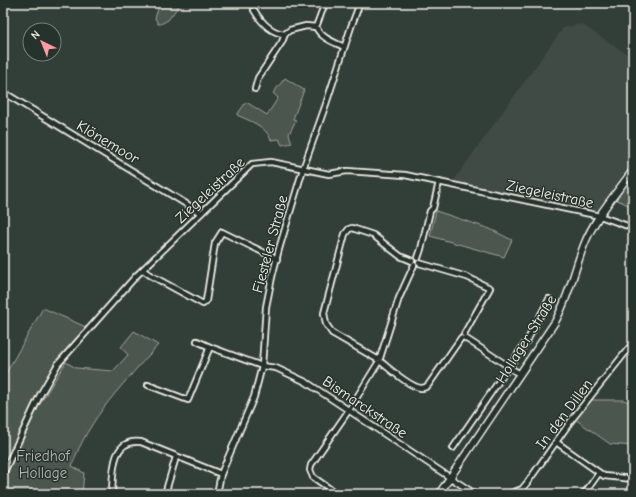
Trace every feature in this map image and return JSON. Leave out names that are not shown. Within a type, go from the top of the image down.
[{"type":"main road","name":"Hollager Straße","points":[[439,494],[552,327],[563,307],[584,244],[592,227],[633,170]]},
{"type":"street","points":[[325,3],[316,27],[317,31],[324,37],[344,47]]},
{"type":"street","name":"Fiesteler Straße","points":[[217,494],[221,474],[254,397],[262,366],[266,307],[272,277],[303,169],[360,3]]},
{"type":"street","points":[[254,10],[260,19],[270,29],[278,34],[285,34]]},
{"type":"street","points":[[256,89],[258,78],[282,42],[285,34],[290,30],[306,26],[316,27]]},
{"type":"street","name":"Klönemoor","points":[[3,92],[202,212]]},
{"type":"street","name":"Ziegeleistraße","points":[[3,474],[54,370],[70,350],[143,270],[252,164],[271,162],[329,174],[347,171],[405,175],[600,216],[633,228]]},
{"type":"street","points":[[419,260],[467,277],[490,288],[463,337],[426,388],[420,388],[408,382],[379,361],[332,333],[326,324],[324,313],[345,234],[349,229],[352,228],[373,235],[400,256],[418,265],[421,249],[430,211],[433,208],[439,182]]},
{"type":"street","points":[[143,270],[203,304],[206,301],[215,243],[222,232],[277,259]]},
{"type":"street","points":[[337,494],[313,478],[310,470],[311,465],[349,410],[379,361],[399,298],[413,263]]},
{"type":"street","points":[[453,448],[528,339],[548,299]]},
{"type":"street","points":[[463,337],[520,374]]},
{"type":"street","name":"Bismarckstraße","points":[[197,341],[262,366],[276,368],[306,382],[450,478]]},
{"type":"street","name":"In den Dillen","points":[[512,494],[522,489],[528,483],[573,418],[633,343]]},
{"type":"street","points":[[148,385],[188,400],[210,347]]},
{"type":"street","points":[[112,494],[115,464],[121,447],[132,441],[141,442],[221,474]]},
{"type":"street","points":[[556,442],[599,474],[604,476],[633,479]]},
{"type":"street","points":[[165,494],[176,457]]},
{"type":"street","points":[[584,494],[599,474]]},
{"type":"street","points":[[450,478],[475,494]]},
{"type":"shaded area","points":[[581,24],[633,58],[633,161],[597,211],[579,209],[529,197],[457,184],[454,180],[563,28]]},
{"type":"green space","points":[[160,3],[181,3],[168,20],[158,24],[155,18]]},
{"type":"green space","points":[[285,78],[304,90],[293,119],[296,120],[289,134],[292,143],[282,145],[279,139],[271,140],[269,135],[261,128],[237,115],[246,102],[267,115],[278,98],[273,93]]},
{"type":"green space","points":[[633,170],[633,205],[626,204],[613,198]]},
{"type":"green space","points":[[436,211],[490,229],[512,240],[504,257],[430,236]]},
{"type":"green space","points":[[43,308],[86,327],[55,362],[3,466],[3,372],[6,373]]},
{"type":"green space","name":"Friedhof Hollage","points":[[134,331],[158,345],[109,401],[88,432],[79,449],[72,466],[84,473],[82,494],[3,494],[3,482],[38,407],[66,362],[76,368],[113,371],[128,355],[121,347]]},
{"type":"green space","points":[[591,400],[623,400],[633,403],[633,446],[610,444],[575,419]]}]
